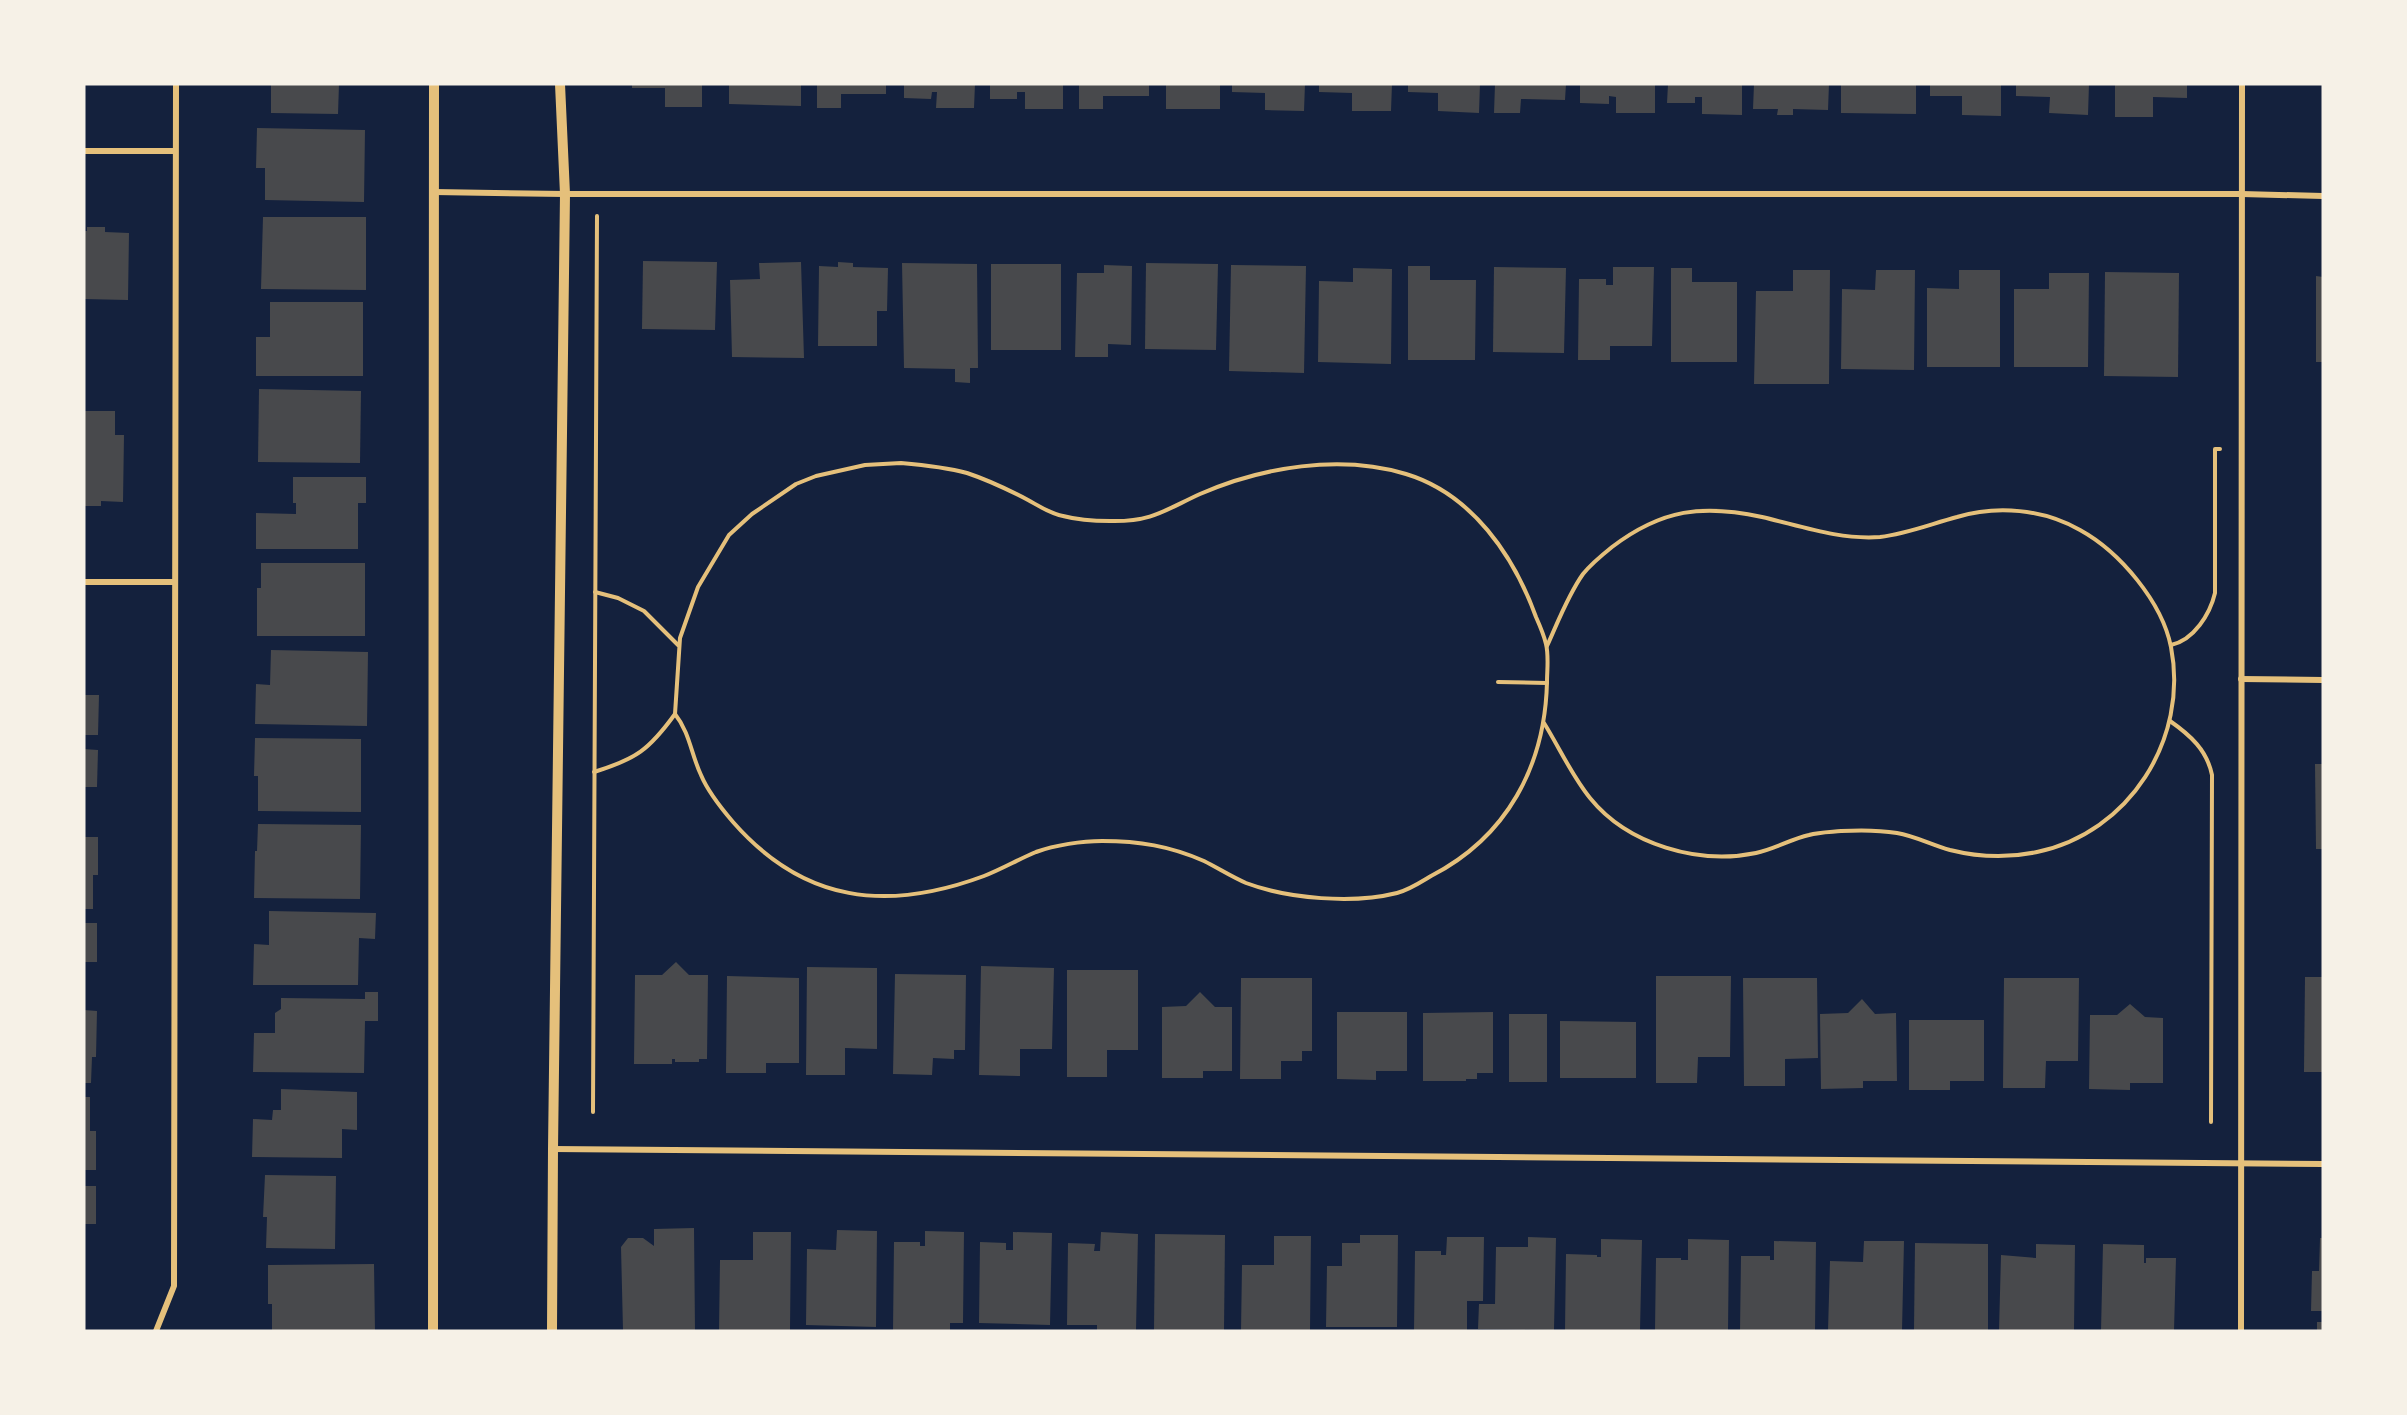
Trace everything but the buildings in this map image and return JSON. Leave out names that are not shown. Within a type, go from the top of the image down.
[{"type":"street","points":[[156,1331],[174,1286],[176,84]]},
{"type":"street","points":[[433,1331],[434,84]]},
{"type":"street","points":[[552,1331],[565,194],[560,84]]},
{"type":"street","points":[[2241,1331],[2242,84]]},
{"type":"street","points":[[84,151],[175,151]]},
{"type":"street","points":[[434,192],[565,194],[2242,194],[2323,196]]},
{"type":"street","points":[[84,582],[175,582]]},
{"type":"street","points":[[2241,679],[2323,680]]},
{"type":"street","points":[[553,1149],[2323,1164]]},
{"type":"path","points":[[593,1112],[597,194]]},
{"type":"path","points":[[2171,645],[2188,635],[2200,624],[2211,606],[2215,593],[2215,449],[2242,448]]},
{"type":"path","points":[[594,772],[621,764],[642,752],[651,745],[675,714],[678,645],[698,587],[729,535],[752,514],[786,490],[816,476],[866,465],[901,463],[937,466],[970,474],[1059,516],[1107,522],[1131,521],[1156,516],[1200,494],[1272,471],[1309,466],[1346,466],[1377,468],[1408,475],[1446,492],[1477,518],[1492,535],[1525,586],[1547,646],[1546,714],[1529,774],[1508,813],[1482,841],[1452,865],[1400,892],[1345,899],[1276,892],[1242,882],[1209,863],[1177,849],[1144,842],[1096,841],[1040,850],[990,874],[950,888],[913,896],[870,897],[823,886],[783,868],[753,844],[715,800],[700,775],[685,727],[675,714]]},
{"type":"path","points":[[1544,722],[1590,798],[1628,831],[1656,844],[1687,853],[1725,857],[1757,853],[1810,834],[1852,831],[1897,833],[1954,851],[2002,856],[2035,853],[2087,835],[2124,806],[2143,781],[2158,754],[2170,721],[2173,682],[2171,645],[2146,592],[2129,569],[2083,532],[2064,522],[2038,514],[1994,510],[1959,516],[1896,534],[1864,537],[1824,534],[1725,510],[1701,510],[1677,514],[1648,524],[1601,556],[1583,574],[1547,646]]},
{"type":"path","points":[[595,592],[618,598],[644,611],[678,645]]},
{"type":"path","points":[[1498,682],[1547,683]]},
{"type":"path","points":[[2170,721],[2196,742],[2209,761],[2212,775],[2211,1122]]}]
